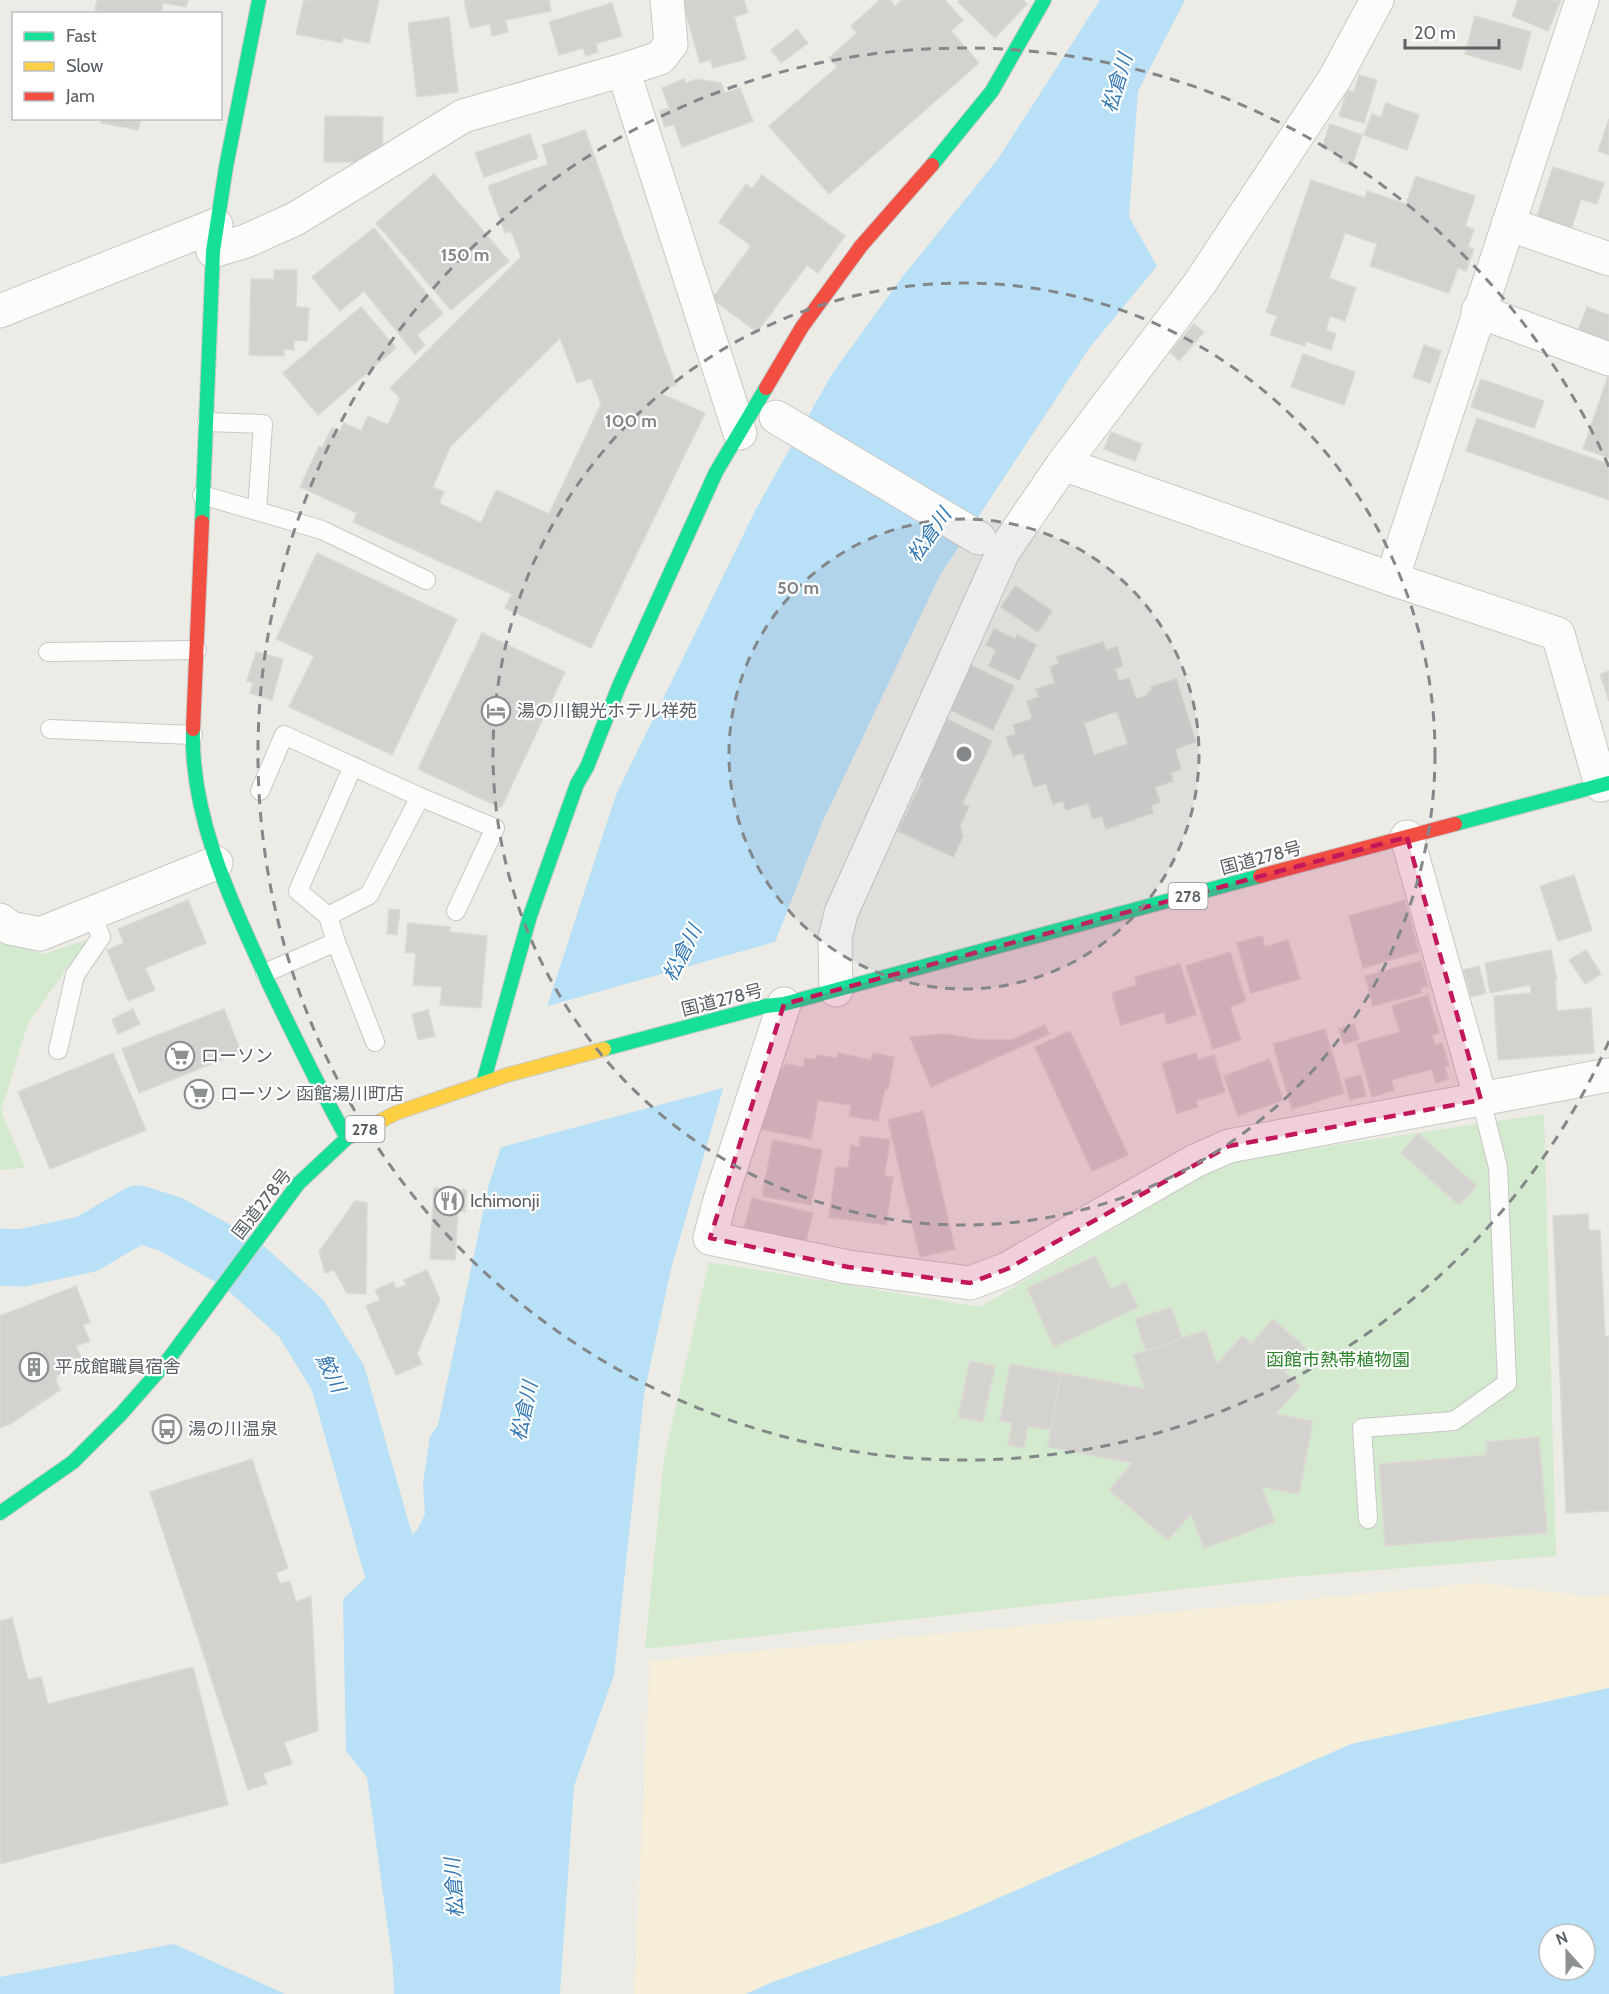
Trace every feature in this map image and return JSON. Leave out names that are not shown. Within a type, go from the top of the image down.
[{"type":"main road","points":[[259,0],[215,238],[193,735],[198,792],[216,863],[316,1085],[347,1138]]},
{"type":"main road","points":[[483,1083],[530,916],[577,784],[587,767],[619,686],[716,472],[802,327],[861,246],[918,182],[992,91],[1044,0]]},
{"type":"main road","name":"国道278号","points":[[0,1513],[73,1462],[113,1422],[165,1364],[298,1184],[347,1138],[396,1113],[507,1075],[836,990],[1605,784]]},
{"type":"street","points":[[0,311],[215,238],[246,241],[295,219],[463,116],[660,58],[671,44],[667,0]]},
{"type":"street","points":[[836,990],[836,938],[841,913],[1003,552],[1063,464],[1200,283],[1323,97],[1377,0]]},
{"type":"street","points":[[1392,579],[1478,311],[1582,0]]},
{"type":"street","points":[[623,70],[740,433]]},
{"type":"street","points":[[1508,224],[1609,259]]},
{"type":"street","points":[[1478,311],[1609,359]]},
{"type":"street","points":[[781,420],[977,537]]},
{"type":"street","points":[[1063,464],[1392,579],[1558,634],[1605,784]]},
{"type":"street","points":[[1407,837],[1481,1100]]},
{"type":"street","points":[[0,920],[10,928],[40,934],[216,863]]},
{"type":"street","points":[[775,1005],[710,1238],[848,1267],[970,1283],[1007,1269],[1195,1161],[1229,1146],[1609,1075]]},
{"type":"lane","points":[[207,422],[263,424],[257,512]]},
{"type":"lane","points":[[202,495],[322,530],[426,580]]},
{"type":"lane","points":[[48,652],[197,650]]},
{"type":"lane","points":[[50,729],[193,735]]},
{"type":"lane","points":[[260,791],[284,735],[420,797],[495,828],[456,911]]},
{"type":"lane","points":[[353,766],[298,891],[328,916],[375,1042]]},
{"type":"lane","points":[[328,916],[369,895],[420,797]]},
{"type":"lane","points":[[58,1050],[75,975],[101,937],[92,914]]},
{"type":"lane","points":[[265,973],[336,942]]},
{"type":"lane","points":[[1368,1519],[1362,1428],[1454,1420],[1507,1383],[1498,1167],[1481,1100]]},
{"type":"highlighted area","points":[[1407,837],[1481,1100],[1229,1146],[1007,1269],[970,1283],[848,1267],[710,1238],[784,1004]]},
{"type":"green space","points":[[0,938],[43,954],[87,940],[28,1023],[1,1111],[25,1168],[0,1170]]},
{"type":"green space","name":"函館市熱帯植物園","points":[[1544,1114],[1556,1556],[1289,1577],[645,1649],[664,1458],[709,1262],[980,1307],[1203,1176],[1242,1159]]},
{"type":"sand","points":[[1479,1583],[1584,1596],[1609,1595],[1609,1688],[1351,1744],[955,1917],[770,1983],[746,1994],[634,1994],[650,1661]]},
{"type":"water","name":"松倉川","points":[[1100,0],[1185,0],[1138,91],[1129,217],[1157,266],[1090,347],[940,575],[822,823],[775,942],[725,1082],[671,1269],[644,1394],[614,1675],[574,1786],[560,1994],[394,1994],[393,1966],[367,1777],[346,1751],[343,1599],[418,1529],[425,1514],[423,1484],[430,1436],[438,1425],[489,1184],[616,795],[756,509],[832,374],[903,276],[998,159]]},
{"type":"water","points":[[1609,1688],[1609,1994],[746,1994],[770,1983],[955,1917],[1351,1744]]},
{"type":"water","points":[[174,1944],[285,1994],[0,1994],[0,1977]]},
{"type":"pier","points":[[778,941],[727,1087],[498,1148],[544,1007]]},
{"type":"building","points":[[97,0],[188,0],[186,7],[163,3],[161,12],[95,10]]},
{"type":"building","points":[[304,0],[379,0],[369,43],[343,38],[342,43],[296,34]]},
{"type":"building","points":[[464,0],[549,0],[551,11],[505,20],[508,32],[492,36],[490,24],[470,28]]},
{"type":"building","points":[[682,0],[744,0],[748,13],[734,17],[746,59],[713,68],[710,60],[700,63]]},
{"type":"building","points":[[880,0],[890,0],[895,6],[902,0],[945,0],[963,20],[951,31],[979,63],[829,194],[769,126],[837,67],[829,58],[857,33],[851,26]]},
{"type":"building","points":[[960,0],[1023,0],[1027,4],[995,38],[958,2]]},
{"type":"building","points":[[1518,0],[1561,0],[1548,31],[1512,16]]},
{"type":"building","points":[[612,3],[622,36],[596,44],[598,52],[586,56],[583,48],[559,55],[549,22]]},
{"type":"building","points":[[1475,16],[1531,32],[1521,70],[1465,54]]},
{"type":"building","points":[[449,17],[458,92],[417,97],[408,23]]},
{"type":"building","points":[[797,29],[808,43],[781,63],[771,50]]},
{"type":"building","points":[[1359,75],[1377,80],[1364,123],[1339,116],[1347,90],[1354,92]]},
{"type":"building","points":[[684,79],[686,83],[697,79],[721,83],[725,93],[740,88],[753,121],[682,147],[674,124],[665,127],[660,111],[669,108],[662,88]]},
{"type":"building","points":[[1386,103],[1419,115],[1407,150],[1364,135],[1372,114],[1381,117]]},
{"type":"building","points":[[325,116],[383,117],[382,153],[372,162],[324,162]]},
{"type":"building","points":[[1609,119],[1609,155],[1598,151]]},
{"type":"building","points":[[102,120],[140,120],[138,130],[101,123]]},
{"type":"building","points":[[1330,124],[1362,135],[1352,166],[1340,161],[1342,154],[1322,148]]},
{"type":"building","points":[[585,130],[676,385],[657,392],[705,413],[591,648],[505,608],[512,594],[353,522],[357,513],[300,487],[319,446],[322,448],[332,428],[340,431],[344,423],[361,431],[368,416],[388,425],[400,398],[390,388],[521,257],[511,231],[505,233],[488,186],[548,164],[542,145]],"holes":[[[560,338],[577,383],[591,378],[601,404],[549,514],[496,490],[481,523],[439,503],[444,492],[433,487],[450,447]]]},
{"type":"building","points":[[530,134],[538,158],[484,177],[475,153]]},
{"type":"building","points":[[1553,167],[1604,183],[1597,204],[1581,199],[1571,230],[1536,219]]},
{"type":"building","points":[[434,174],[509,261],[451,310],[376,223]]},
{"type":"building","points":[[762,175],[845,236],[818,273],[807,265],[757,332],[712,299],[751,246],[719,222],[746,184],[752,189]]},
{"type":"building","points":[[1416,176],[1475,196],[1465,226],[1474,229],[1468,247],[1474,249],[1466,271],[1458,268],[1449,293],[1370,266],[1377,244],[1345,233],[1329,278],[1356,288],[1345,321],[1330,316],[1326,330],[1336,334],[1331,350],[1306,341],[1305,346],[1270,335],[1277,316],[1266,312],[1311,180],[1365,198],[1367,191],[1406,204]]},
{"type":"building","points":[[374,228],[443,314],[417,335],[425,345],[415,354],[364,291],[340,311],[312,277]]},
{"type":"building","points":[[274,270],[297,270],[296,307],[309,308],[307,341],[294,340],[294,350],[284,349],[284,356],[249,355],[251,279],[274,279]]},
{"type":"building","points":[[361,307],[396,348],[318,415],[283,373]]},
{"type":"building","points":[[1587,307],[1609,315],[1609,342],[1578,331]]},
{"type":"building","points":[[1194,324],[1204,332],[1179,361],[1170,352]]},
{"type":"building","points":[[1424,345],[1441,351],[1430,383],[1413,377]]},
{"type":"building","points":[[1303,354],[1355,372],[1344,405],[1291,387]]},
{"type":"building","points":[[1609,376],[1609,458],[1583,449]]},
{"type":"building","points":[[1481,379],[1544,401],[1534,428],[1471,407]]},
{"type":"building","points":[[1477,418],[1609,464],[1609,500],[1466,451]]},
{"type":"building","points":[[1111,432],[1142,444],[1135,461],[1104,449]]},
{"type":"building","points":[[317,553],[457,619],[392,755],[289,707],[314,656],[276,639]]},
{"type":"building","points":[[1015,586],[1052,611],[1038,632],[1001,607]]},
{"type":"building","points":[[994,629],[1015,639],[1017,635],[1036,645],[1019,680],[989,666],[996,650],[986,645]]},
{"type":"building","points":[[482,633],[565,672],[501,808],[418,769]]},
{"type":"building","points":[[1103,642],[1106,650],[1117,647],[1123,666],[1115,669],[1119,681],[1129,678],[1136,699],[1148,695],[1147,693],[1152,691],[1151,687],[1176,679],[1196,742],[1175,749],[1181,769],[1171,773],[1173,781],[1155,787],[1160,802],[1151,805],[1153,813],[1106,829],[1102,816],[1093,819],[1088,803],[1066,810],[1063,801],[1053,804],[1046,783],[1034,787],[1023,753],[1013,756],[1006,737],[1016,734],[1013,725],[1032,719],[1027,701],[1039,697],[1036,689],[1055,683],[1050,667],[1059,664],[1056,657]],"holes":[[[1117,711],[1128,744],[1094,755],[1084,723]]]},
{"type":"building","points":[[256,652],[283,659],[272,700],[250,693],[253,683],[247,681]]},
{"type":"building","points":[[970,665],[1014,686],[993,730],[948,709]]},
{"type":"building","points":[[1609,671],[1609,701],[1600,674]]},
{"type":"building","points":[[947,719],[992,741],[962,804],[969,807],[960,826],[963,836],[953,857],[898,831],[923,779],[920,777]]},
{"type":"building","points":[[1574,875],[1592,930],[1558,941],[1540,886]]},
{"type":"building","points":[[188,900],[206,943],[145,968],[155,990],[128,1001],[107,950],[124,943],[118,929]]},
{"type":"building","points":[[1405,900],[1419,952],[1363,968],[1349,916]]},
{"type":"building","points":[[389,909],[400,910],[397,935],[387,934]]},
{"type":"building","points":[[408,923],[450,927],[450,932],[487,936],[481,1008],[440,1005],[442,987],[413,985],[416,953],[405,952]]},
{"type":"building","points":[[1262,936],[1265,947],[1288,940],[1300,979],[1251,993],[1237,943]]},
{"type":"building","points":[[1551,950],[1557,980],[1555,981],[1557,1011],[1591,1008],[1594,1053],[1498,1060],[1494,996],[1531,993],[1530,985],[1490,993],[1485,963]]},
{"type":"building","points":[[1586,950],[1601,974],[1585,984],[1569,960]]},
{"type":"building","points":[[1230,952],[1246,1001],[1230,1007],[1241,1040],[1213,1049],[1186,966]]},
{"type":"building","points":[[1421,961],[1428,986],[1420,988],[1422,993],[1373,1006],[1365,976]]},
{"type":"building","points":[[1180,964],[1196,1015],[1167,1024],[1164,1012],[1121,1025],[1112,993],[1137,985],[1135,977]]},
{"type":"building","points":[[1479,966],[1486,993],[1471,997],[1463,970]]},
{"type":"building","points":[[1428,995],[1439,1033],[1432,1035],[1435,1045],[1442,1043],[1449,1066],[1445,1067],[1448,1079],[1436,1083],[1432,1069],[1391,1080],[1394,1090],[1372,1097],[1357,1044],[1400,1032],[1392,1006]]},
{"type":"building","points":[[133,1009],[140,1024],[118,1034],[112,1019]]},
{"type":"building","points":[[224,1009],[241,1052],[139,1093],[122,1049]]},
{"type":"building","points":[[428,1010],[435,1036],[418,1040],[412,1014]]},
{"type":"building","points":[[1354,1024],[1359,1039],[1344,1044],[1339,1029]]},
{"type":"building","points":[[1045,1025],[1049,1034],[931,1087],[910,1037],[945,1034],[982,1040],[1011,1040]]},
{"type":"building","points":[[1325,1029],[1344,1093],[1292,1109],[1273,1044]]},
{"type":"building","points":[[1070,1031],[1128,1155],[1092,1171],[1035,1047]]},
{"type":"building","points":[[113,1053],[146,1130],[50,1169],[18,1092]]},
{"type":"building","points":[[838,1053],[871,1060],[873,1053],[894,1057],[888,1089],[885,1088],[878,1121],[849,1116],[851,1105],[818,1100],[811,1139],[759,1129],[768,1084],[786,1064],[803,1067],[805,1058],[816,1060],[817,1055],[837,1058]]},
{"type":"building","points":[[1196,1053],[1198,1060],[1214,1055],[1225,1092],[1196,1101],[1198,1107],[1177,1113],[1162,1063]]},
{"type":"building","points":[[1269,1059],[1283,1100],[1238,1116],[1224,1076]]},
{"type":"building","points":[[1361,1075],[1366,1096],[1350,1100],[1344,1079]]},
{"type":"building","points":[[923,1111],[955,1249],[920,1257],[888,1120]]},
{"type":"building","points":[[1418,1133],[1477,1186],[1459,1205],[1401,1153]]},
{"type":"building","points":[[860,1136],[890,1140],[884,1176],[893,1177],[886,1225],[829,1217],[836,1167],[848,1168],[851,1145],[859,1147]]},
{"type":"building","points":[[773,1140],[822,1150],[811,1205],[762,1196]]},
{"type":"building","points":[[434,1188],[466,1190],[465,1212],[458,1211],[455,1260],[430,1259]]},
{"type":"building","points":[[752,1198],[813,1213],[805,1245],[744,1229]]},
{"type":"building","points":[[355,1201],[367,1203],[366,1294],[347,1293],[334,1270],[325,1273],[319,1252]]},
{"type":"building","points":[[1588,1214],[1589,1231],[1600,1230],[1605,1337],[1609,1336],[1609,1511],[1566,1513],[1553,1216]]},
{"type":"building","points":[[1095,1256],[1111,1289],[1126,1282],[1138,1307],[1054,1347],[1027,1288]]},
{"type":"building","points":[[427,1270],[440,1299],[417,1354],[422,1364],[396,1375],[366,1306],[380,1300],[375,1290],[393,1282],[396,1289],[406,1285],[404,1280]]},
{"type":"building","name":"平成館職員宿舎","points":[[76,1286],[90,1322],[83,1325],[90,1341],[76,1346],[81,1357],[55,1378],[60,1390],[10,1424],[0,1428],[0,1316]]},
{"type":"building","points":[[1171,1307],[1182,1338],[1146,1351],[1135,1319]]},
{"type":"building","points":[[1273,1319],[1306,1348],[1284,1372],[1251,1344]]},
{"type":"building","points":[[1205,1330],[1217,1364],[1242,1336],[1301,1386],[1276,1414],[1313,1421],[1299,1494],[1262,1487],[1275,1522],[1204,1548],[1191,1514],[1168,1540],[1109,1490],[1132,1463],[1048,1447],[1061,1373],[1145,1389],[1133,1355]]},
{"type":"building","points":[[970,1361],[995,1366],[983,1422],[958,1417]]},
{"type":"building","points":[[1010,1364],[1061,1373],[1051,1430],[1028,1426],[1024,1448],[1008,1445],[1012,1423],[1000,1421]]},
{"type":"building","points":[[1539,1437],[1547,1533],[1385,1546],[1379,1464],[1487,1455],[1486,1442]]},
{"type":"building","points":[[252,1459],[288,1568],[276,1573],[280,1584],[290,1581],[296,1602],[311,1596],[318,1731],[284,1742],[292,1764],[263,1773],[267,1784],[248,1790],[150,1492]]},
{"type":"building","points":[[12,1618],[28,1680],[41,1677],[48,1704],[193,1667],[228,1805],[0,1864],[0,1621]]},
{"type":"waterway","name":"鮫川","points":[[0,1257],[21,1258],[87,1244],[138,1214],[170,1224],[240,1263],[301,1318],[338,1378],[410,1631]]},
{"type":"traffic: fast","points":[[202,522],[213,251],[226,167],[259,0]]},
{"type":"traffic: fast","points":[[932,165],[992,91],[1044,0]]},
{"type":"traffic: fast","points":[[483,1083],[530,916],[577,784],[587,767],[619,686],[716,472],[766,388]]},
{"type":"traffic: fast","points":[[193,729],[194,762],[206,828],[228,892],[278,1003],[347,1138]]},
{"type":"traffic: fast","points":[[1455,824],[1609,783]]},
{"type":"traffic: fast","points":[[604,1049],[766,1006],[784,1004],[1260,876]]},
{"type":"traffic: fast","points":[[0,1513],[73,1462],[121,1414],[165,1364],[298,1184],[347,1138],[355,1134]]},
{"type":"traffic: slow","points":[[355,1134],[396,1113],[507,1075],[604,1049]]},
{"type":"traffic: jam","points":[[766,388],[802,327],[861,246],[932,165]]},
{"type":"traffic: jam","points":[[193,729],[202,522]]},
{"type":"traffic: jam","points":[[1260,876],[1455,824]]},
{"type":"place","name":"湯の川観光ホテル祥苑","points":[[496,711]]},
{"type":"place","name":"ローソン","points":[[180,1056]]},
{"type":"place","name":"ローソン 函館湯川町店","points":[[199,1094]]},
{"type":"place","name":"Ichimonji","points":[[449,1201]]},
{"type":"place","name":"平成館職員宿舎","points":[[34,1367]]},
{"type":"place","name":"湯の川温泉","points":[[167,1429]]}]
